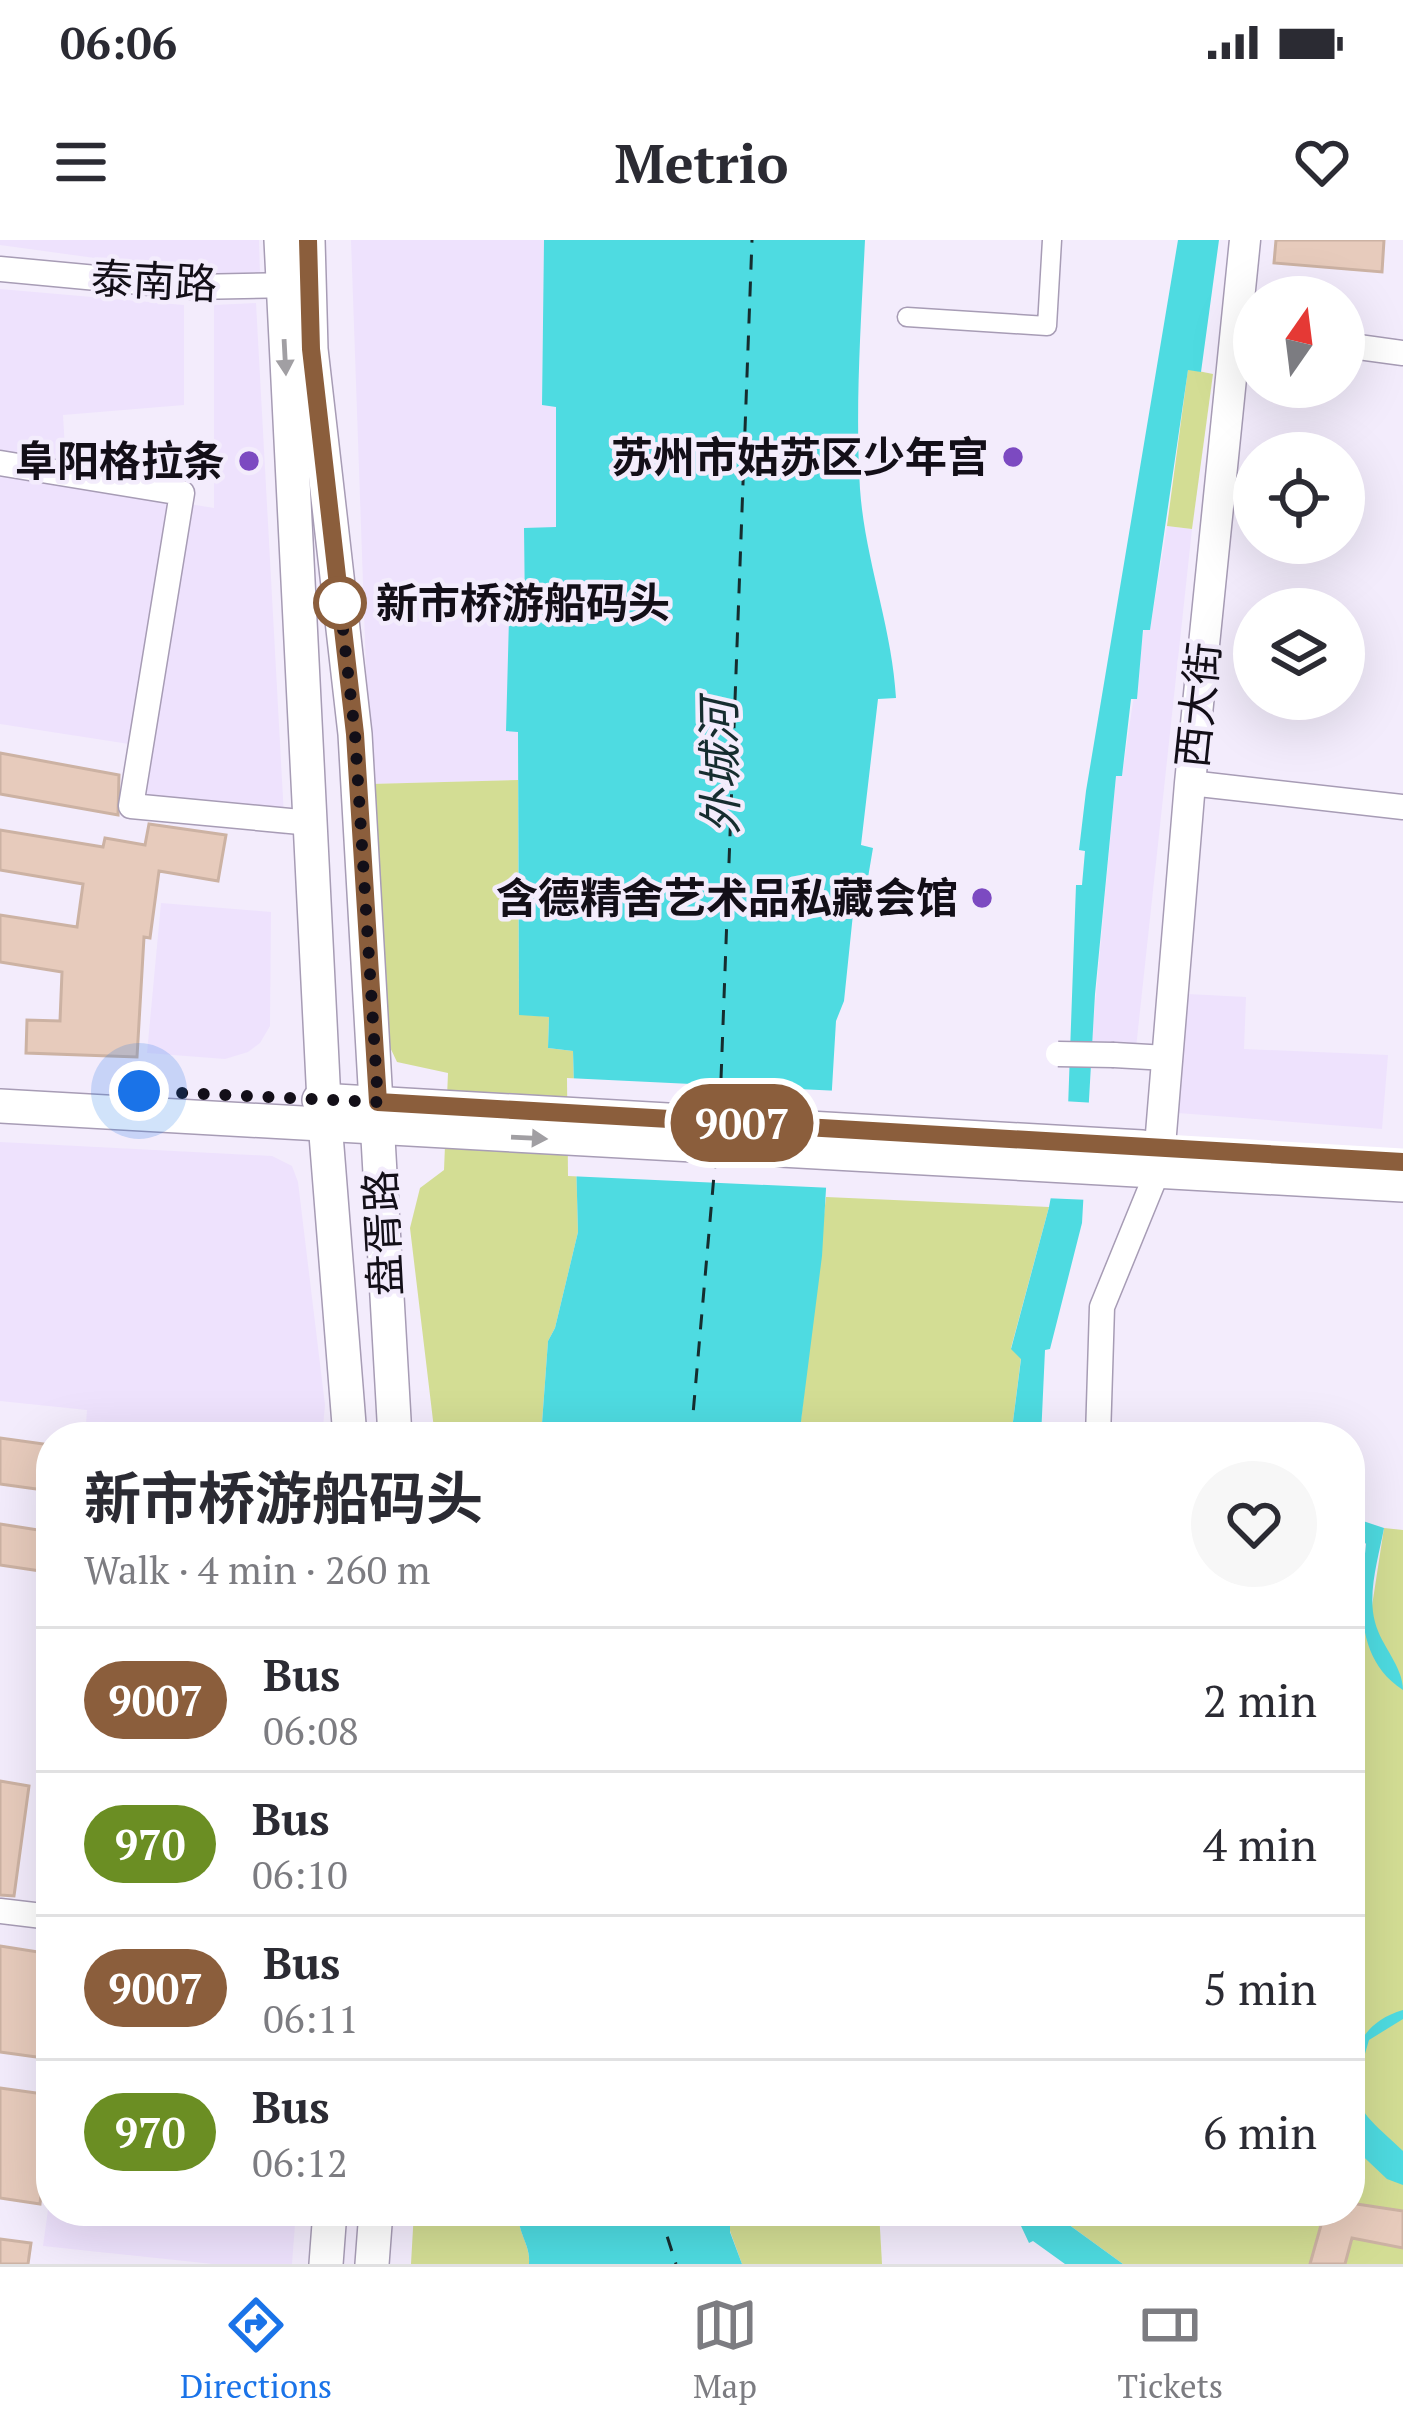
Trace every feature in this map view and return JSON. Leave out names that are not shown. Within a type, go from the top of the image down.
[{"type":"main road","name":"盘胥路","points":[[281,240],[311,349],[394,1116],[395,1422]]},
{"type":"main road","name":"盘胥路","points":[[308,240],[296,285],[300,617],[325,1111],[353,1422]]},
{"type":"main road","points":[[300,617],[346,1011],[341,615]]},
{"type":"main road","points":[[0,1085],[394,1116],[1158,1159],[1403,1185]]},
{"type":"main road","points":[[0,1106],[325,1111]]},
{"type":"main road","points":[[1158,1159],[1403,1162]]},
{"type":"main road","points":[[354,1422],[357,1208],[380,1422]]},
{"type":"main road","points":[[326,2264],[329,2226]]},
{"type":"main road","points":[[372,2264],[375,2226]]},
{"type":"street","points":[[907,317],[1047,326],[1052,240]]},
{"type":"street","name":"西大街","points":[[1245,240],[1245,276]]},
{"type":"street","name":"泰南路","points":[[0,269],[193,287],[296,285]]},
{"type":"street","points":[[1365,348],[1403,353]]},
{"type":"street","name":"西大街","points":[[1158,1159],[1190,783],[1236,408]]},
{"type":"street","points":[[0,463],[182,494],[131,806],[311,824]]},
{"type":"street","points":[[1190,783],[1403,807]]},
{"type":"street","points":[[1058,1054],[1167,1058]]},
{"type":"street","points":[[1098,1422],[1102,1306],[1158,1159]]},
{"type":"street","points":[[0,1911],[36,1915]]},
{"type":"shaded area","points":[[0,240],[259,240],[260,275],[226,276],[0,245]]},
{"type":"shaded area","points":[[351,240],[544,240],[542,405],[556,406],[556,528],[524,529],[525,618],[510,618],[507,731],[518,731],[518,780],[370,784]]},
{"type":"shaded area","points":[[0,289],[184,305],[184,405],[63,415],[67,484],[214,508],[214,305],[256,303],[285,835],[130,813],[142,746],[0,724]]},
{"type":"shaded area","points":[[1167,526],[1192,529],[1136,1048],[1091,1049],[1116,775],[1122,775],[1144,629],[1150,629]]},
{"type":"shaded area","points":[[161,903],[271,912],[270,1026],[248,1052],[225,1059],[147,1053]]},
{"type":"shaded area","points":[[1188,994],[1246,997],[1244,1049],[1388,1055],[1382,1129],[1178,1113]]},
{"type":"shaded area","points":[[0,1142],[272,1156],[292,1166],[298,1182],[323,1422],[86,1422],[87,1410],[0,1401]]},
{"type":"shaded area","points":[[46,2226],[295,2226],[292,2264],[213,2264],[43,2246]]},
{"type":"green space","points":[[1188,369],[1213,374],[1192,529],[1167,526]]},
{"type":"green space","points":[[518,780],[519,1014],[549,1017],[548,1048],[573,1051],[578,1232],[548,1341],[542,1422],[433,1422],[410,1228],[420,1188],[444,1170],[448,1073],[397,1062],[388,1043],[370,784]]},
{"type":"green space","points":[[826,1197],[1049,1207],[1011,1348],[1021,1358],[1013,1422],[801,1422]]},
{"type":"green space","points":[[1384,1528],[1403,1530],[1403,2264],[1123,2264],[1071,2226],[1365,2226],[1365,1612],[1372,1606]]},
{"type":"green space","points":[[413,2226],[520,2226],[529,2264],[411,2264]]},
{"type":"green space","points":[[730,2226],[880,2226],[882,2264],[742,2264]]},
{"type":"water","name":"外城河","points":[[544,240],[865,240],[858,396],[860,489],[896,698],[878,699],[861,845],[873,848],[862,913],[853,914],[844,1001],[836,1021],[822,1256],[801,1422],[542,1422],[548,1341],[578,1232],[573,1051],[548,1048],[549,1017],[519,1015],[518,732],[506,731],[509,618],[525,617],[524,528],[556,527],[556,407],[542,405]]},
{"type":"water","points":[[1178,240],[1219,240],[1201,372],[1188,370],[1150,630],[1143,630],[1137,699],[1131,699],[1122,776],[1116,776],[1095,994],[1082,1223],[1050,1349],[1045,1350],[1042,1422],[1013,1422],[1021,1359],[1011,1349],[1049,1207],[1068,1108],[1076,885],[1082,885],[1085,851],[1079,850]]},
{"type":"water","points":[[1365,1522],[1384,1528],[1373,1611],[1403,1690],[1375,1660],[1368,1642]]},
{"type":"water","points":[[1403,2010],[1403,2019],[1369,2040],[1365,2056],[1365,2036],[1382,2019]]},
{"type":"water","points":[[1365,2113],[1403,2151],[1403,2185],[1387,2179],[1365,2158]]},
{"type":"water","points":[[520,2226],[730,2226],[742,2264],[529,2264]]},
{"type":"water","points":[[1021,2226],[1071,2226],[1123,2264],[1065,2264],[1033,2241],[1029,2243]]},
{"type":"pier","points":[[567,1078],[840,1091],[833,1188],[568,1176]]},
{"type":"pier","points":[[1062,1101],[1096,1103],[1090,1200],[1044,1198]]},
{"type":"building","points":[[1276,240],[1384,240],[1382,272],[1274,263]]},
{"type":"building","points":[[0,753],[119,775],[118,815],[0,794]]},
{"type":"building","points":[[149,824],[226,835],[218,881],[159,871],[150,938],[144,937],[137,1057],[26,1053],[27,1020],[60,1021],[62,972],[0,962],[0,915],[77,927],[83,884],[0,870],[0,830],[103,847],[105,838],[145,845]]},
{"type":"building","points":[[0,1438],[36,1443],[36,1489],[0,1484]]},
{"type":"building","points":[[0,1524],[36,1530],[36,1570],[0,1565]]},
{"type":"building","points":[[0,1781],[29,1786],[14,1896],[0,1895]]},
{"type":"building","points":[[0,1946],[36,1952],[36,2057],[0,2052]]},
{"type":"building","points":[[0,2088],[36,2093],[36,2203],[0,2198]]},
{"type":"building","points":[[1365,2205],[1403,2211],[1403,2248],[1352,2238],[1345,2264],[1310,2264],[1321,2226],[1365,2226]]},
{"type":"building","points":[[0,2239],[31,2243],[28,2264],[0,2264]]},
{"type":"ferry route","points":[[720,1106],[752,240]]},
{"type":"ferry route","points":[[692,1422],[715,1164]]},
{"type":"ferry route","points":[[664,2226],[676,2264]]},
{"type":"bus line","name":"9007","points":[[308,240],[311,349],[355,734],[378,1102],[1403,1162]]},
{"type":"place","name":"苏州市姑苏区少年宫","points":[[1013,457]]},
{"type":"place","name":"阜阳格拉条","points":[[249,461]]},
{"type":"place","name":"新市桥游船码头","points":[[340,603]]},
{"type":"place","name":"含德精舍艺术品私藏会馆","points":[[982,898]]},
{"type":"route","points":[[139,1091],[378,1102],[355,734],[340,603]]}]
